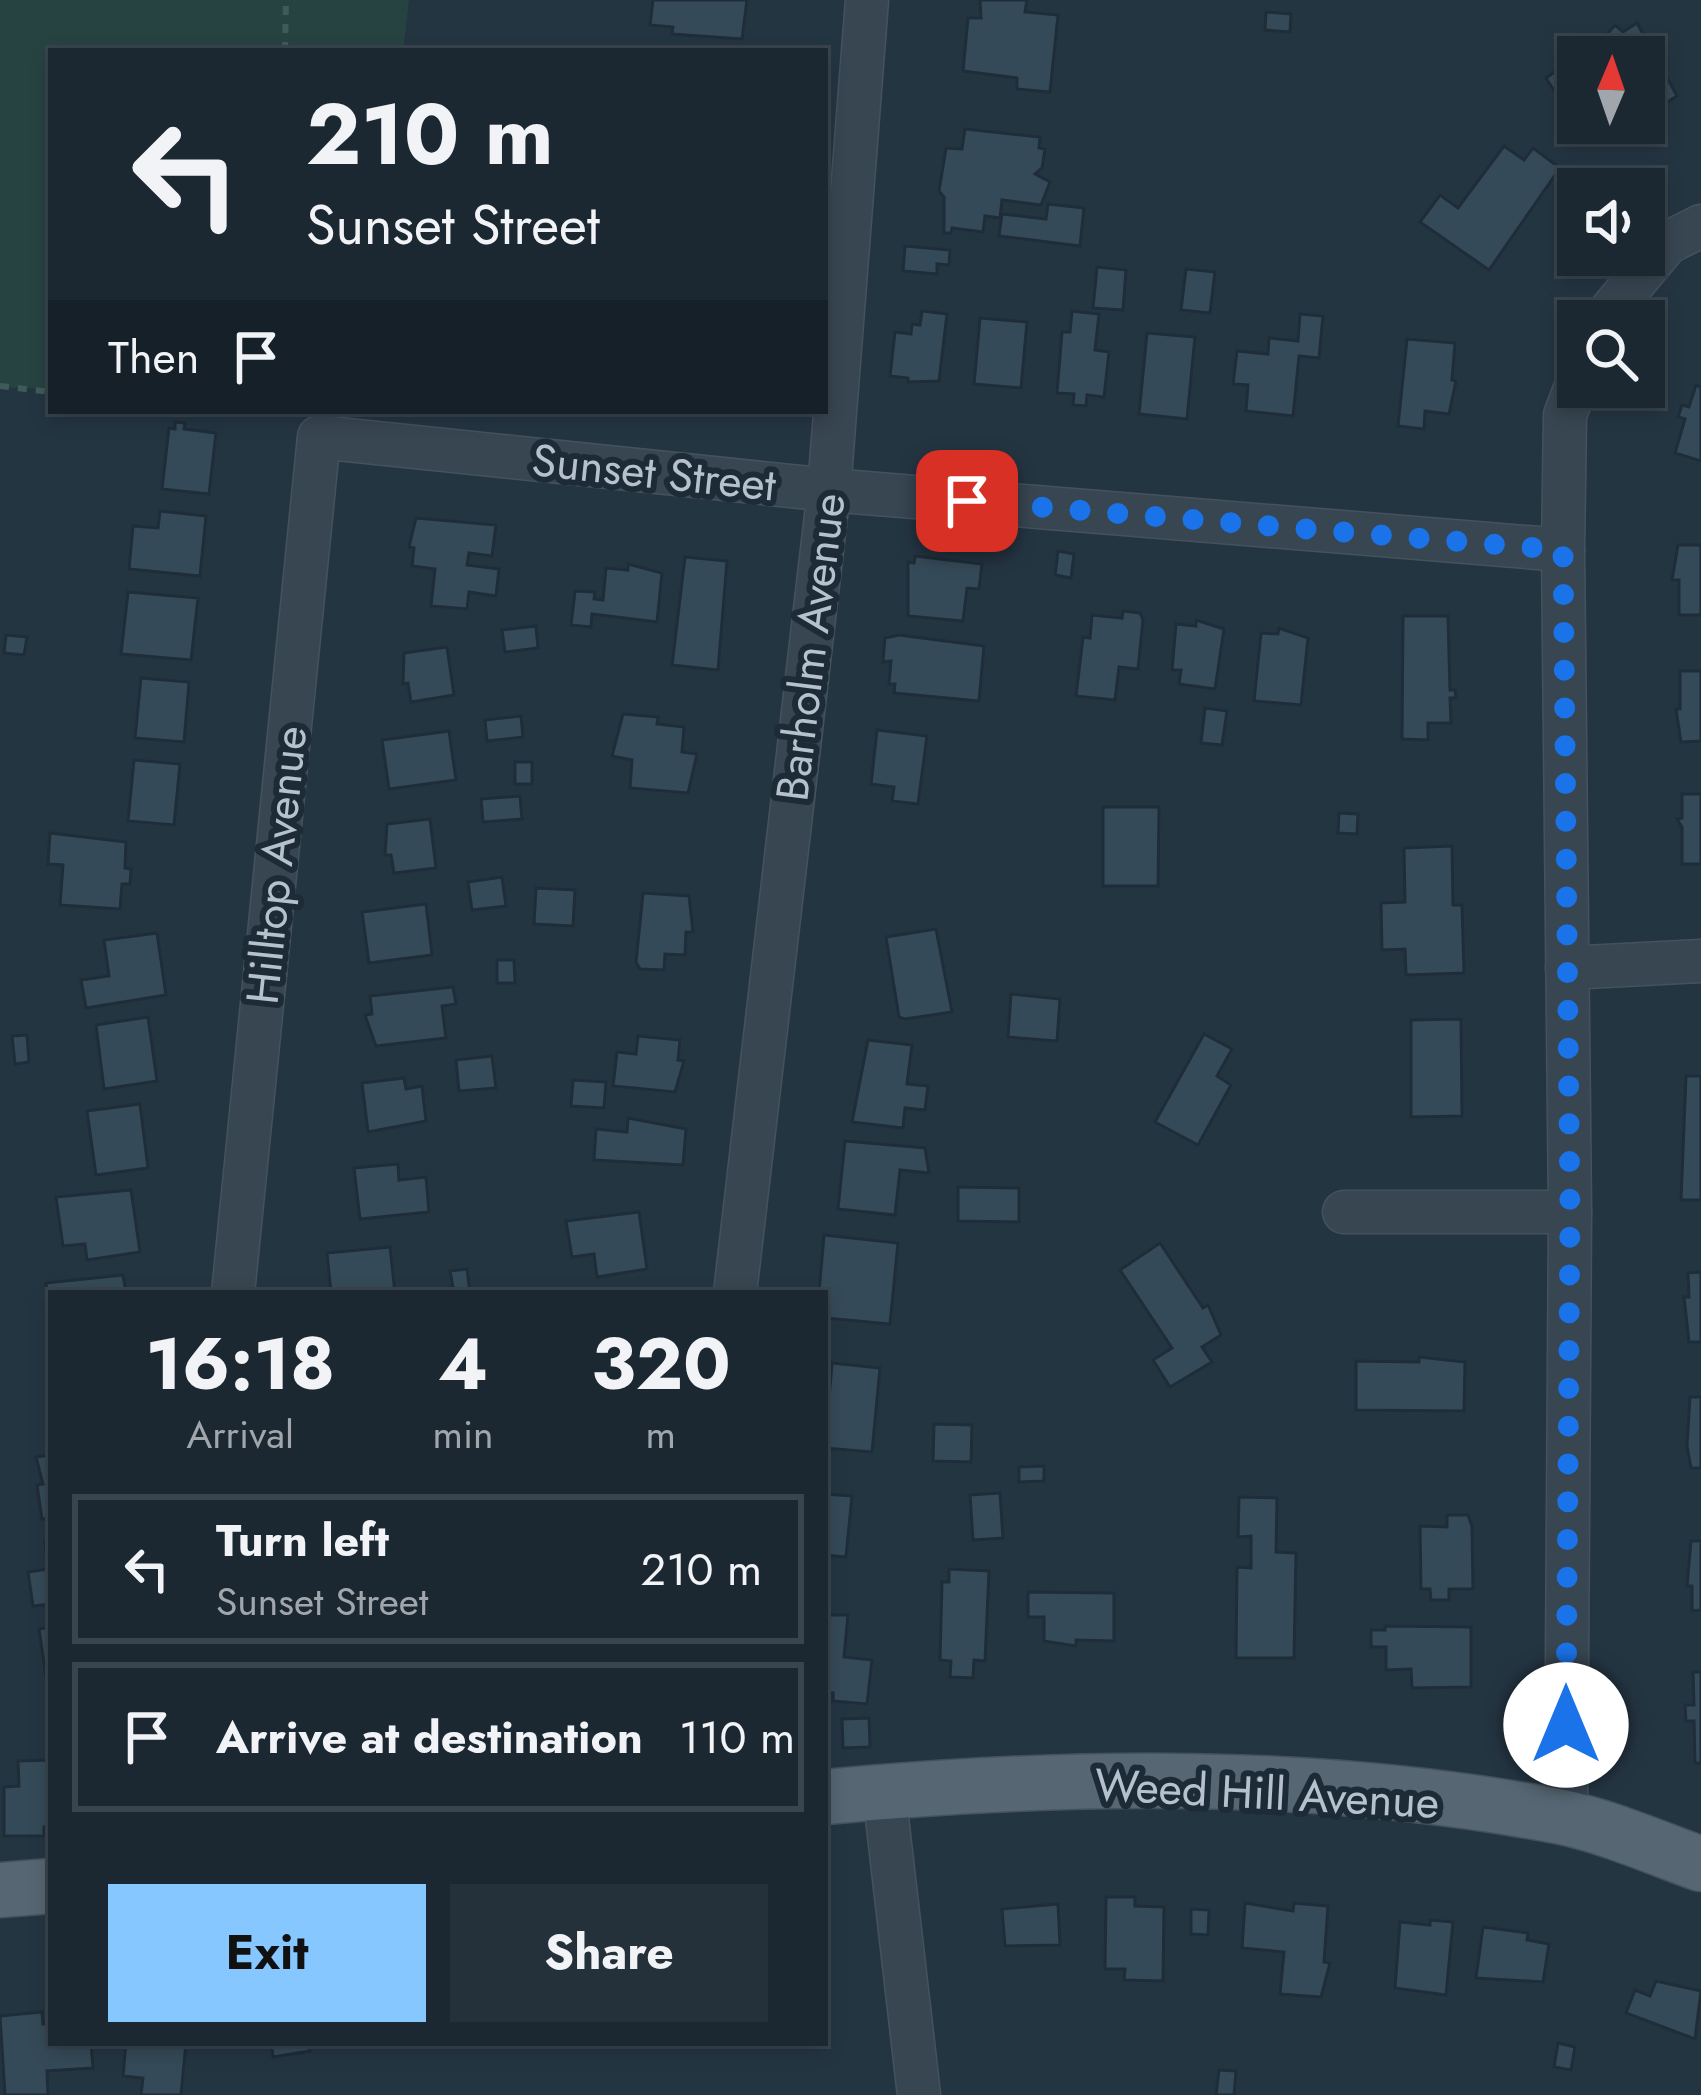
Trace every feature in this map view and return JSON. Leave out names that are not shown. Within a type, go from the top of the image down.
[{"type":"main road","name":"Weed Hill Avenue","points":[[828,1797],[1145,1777],[1361,1792],[1565,1818],[1701,1864]]},
{"type":"main road","points":[[0,1890],[48,1886]]},
{"type":"street","name":"Barholm Avenue","points":[[735,1290],[829,490],[867,0]]},
{"type":"street","points":[[1619,300],[1667,242],[1701,226]]},
{"type":"street","points":[[1565,1818],[1570,1212],[1563,550],[1568,408]]},
{"type":"street","name":"Sunset Street","points":[[319,437],[829,490],[1563,550]]},
{"type":"street","name":"Hilltop Avenue","points":[[233,1290],[319,437]]},
{"type":"street","points":[[1568,968],[1701,961]]},
{"type":"street","points":[[1344,1212],[1570,1212]]},
{"type":"street","points":[[884,1792],[919,2095]]},
{"type":"path","points":[[285,48],[286,0]]},
{"type":"path","points":[[0,386],[48,392]]},
{"type":"green space","points":[[0,0],[409,0],[403,48],[48,48],[48,389],[0,387]]},
{"type":"building","points":[[653,0],[747,0],[742,39],[672,34],[673,27],[650,25]]},
{"type":"building","points":[[980,0],[1027,0],[1025,12],[1058,15],[1050,92],[1017,89],[1017,78],[963,71],[968,18],[981,18]]},
{"type":"building","points":[[1266,12],[1291,14],[1290,32],[1265,30]]},
{"type":"building","points":[[1637,23],[1644,36],[1607,34],[1615,25],[1623,32]]},
{"type":"building","points":[[1557,70],[1557,95],[1546,78]]},
{"type":"building","points":[[1665,74],[1677,96],[1665,103]]},
{"type":"building","points":[[965,129],[1040,137],[1039,148],[1045,149],[1042,168],[1035,174],[1050,182],[1041,205],[1002,200],[1000,218],[985,216],[983,232],[952,228],[951,233],[944,233],[944,197],[939,191],[946,148],[962,149]]},
{"type":"building","points":[[1504,146],[1524,160],[1533,148],[1560,168],[1489,270],[1420,222],[1440,195],[1458,208]]},
{"type":"building","points":[[1048,204],[1084,208],[1080,246],[999,236],[1002,214],[1046,219]]},
{"type":"building","points":[[905,246],[950,250],[949,265],[937,264],[937,274],[903,271]]},
{"type":"building","points":[[1097,267],[1126,270],[1123,310],[1093,308]]},
{"type":"building","points":[[1186,269],[1215,272],[1210,313],[1181,310]]},
{"type":"building","points":[[922,311],[947,314],[939,381],[908,382],[908,378],[890,376],[895,332],[911,334],[912,324],[920,325]]},
{"type":"building","points":[[1072,311],[1099,314],[1095,350],[1109,352],[1104,397],[1087,395],[1086,406],[1073,405],[1074,394],[1057,393],[1062,332],[1070,332]]},
{"type":"building","points":[[1300,314],[1323,316],[1319,358],[1299,356],[1293,416],[1246,411],[1248,385],[1233,384],[1237,351],[1268,354],[1269,338],[1298,341]]},
{"type":"building","points":[[980,318],[1027,322],[1021,388],[974,384]]},
{"type":"building","points":[[1147,333],[1195,337],[1187,419],[1139,414]]},
{"type":"building","points":[[1407,339],[1455,343],[1452,380],[1456,381],[1449,414],[1425,411],[1424,429],[1398,426]]},
{"type":"building","points":[[1696,385],[1701,387],[1701,461],[1675,453],[1685,419],[1678,417],[1682,405],[1689,407]]},
{"type":"building","points":[[175,422],[185,423],[184,429],[216,433],[209,494],[162,489],[169,428],[175,429]]},
{"type":"building","points":[[160,511],[206,516],[200,576],[129,569],[133,526],[158,528]]},
{"type":"building","points":[[416,518],[496,525],[492,556],[469,553],[467,565],[499,569],[496,596],[469,592],[467,609],[431,606],[435,569],[412,566],[414,548],[409,547]]},
{"type":"building","points":[[1678,545],[1701,545],[1701,615],[1679,615],[1679,580],[1672,580]]},
{"type":"building","points":[[1058,551],[1074,554],[1071,578],[1055,575]]},
{"type":"building","points":[[915,556],[982,564],[979,589],[967,588],[963,621],[908,616],[908,562],[914,563]]},
{"type":"building","points":[[685,557],[727,561],[718,670],[672,665]]},
{"type":"building","points":[[628,564],[662,573],[657,622],[592,614],[591,627],[571,625],[575,591],[595,592],[594,599],[603,600],[606,568],[628,570]]},
{"type":"building","points":[[128,592],[198,598],[191,660],[121,654]]},
{"type":"building","points":[[1123,611],[1140,613],[1143,620],[1138,669],[1119,667],[1115,700],[1076,696],[1083,637],[1090,638],[1092,615],[1122,618]]},
{"type":"building","points":[[1403,616],[1448,616],[1450,690],[1455,690],[1456,698],[1450,698],[1451,723],[1428,723],[1428,740],[1402,739]]},
{"type":"building","points":[[1196,620],[1224,629],[1215,689],[1179,684],[1181,670],[1172,670],[1176,624],[1196,626]]},
{"type":"building","points":[[536,626],[538,648],[505,652],[502,630]]},
{"type":"building","points":[[1279,628],[1308,638],[1301,705],[1254,701],[1261,633],[1278,634]]},
{"type":"building","points":[[6,635],[27,637],[24,655],[4,653]]},
{"type":"building","points":[[899,635],[984,646],[979,701],[894,693],[895,684],[889,684],[891,661],[883,662],[885,638]]},
{"type":"building","points":[[447,647],[454,695],[411,702],[408,683],[403,684],[404,653]]},
{"type":"building","points":[[1680,671],[1701,671],[1701,741],[1681,742],[1676,709],[1680,709]]},
{"type":"building","points":[[141,678],[189,682],[184,742],[135,738]]},
{"type":"building","points":[[1205,708],[1227,711],[1222,745],[1201,743]]},
{"type":"building","points":[[623,714],[658,717],[657,724],[684,727],[682,752],[697,754],[688,793],[630,788],[632,760],[612,756]]},
{"type":"building","points":[[521,716],[523,737],[487,741],[485,720]]},
{"type":"building","points":[[877,730],[927,736],[918,804],[892,801],[894,787],[871,784]]},
{"type":"building","points":[[449,731],[456,780],[389,789],[382,740]]},
{"type":"building","points":[[134,760],[180,764],[174,825],[128,821]]},
{"type":"building","points":[[515,762],[532,762],[532,784],[515,784]]},
{"type":"building","points":[[1682,794],[1701,794],[1701,864],[1682,864],[1682,827],[1677,819],[1682,818]]},
{"type":"building","points":[[520,796],[522,819],[483,822],[481,799]]},
{"type":"building","points":[[1103,807],[1159,807],[1158,886],[1103,886]]},
{"type":"building","points":[[1339,813],[1358,814],[1357,834],[1338,833]]},
{"type":"building","points":[[430,819],[436,868],[394,873],[391,855],[385,855],[387,824]]},
{"type":"building","points":[[50,833],[126,842],[130,884],[122,884],[120,909],[60,905],[63,865],[48,864]]},
{"type":"building","points":[[1452,846],[1453,905],[1462,905],[1464,973],[1406,975],[1405,949],[1382,950],[1381,903],[1405,902],[1404,848]]},
{"type":"building","points":[[502,877],[506,906],[472,910],[468,882]]},
{"type":"building","points":[[536,888],[575,890],[573,926],[534,924]]},
{"type":"building","points":[[643,893],[689,896],[693,932],[686,932],[685,955],[665,954],[664,970],[640,969],[636,962]]},
{"type":"building","points":[[426,904],[432,955],[369,963],[362,912]]},
{"type":"building","points":[[936,929],[952,1012],[899,1017],[886,937]]},
{"type":"building","points":[[157,933],[166,995],[86,1008],[81,980],[109,976],[104,940]]},
{"type":"building","points":[[497,960],[514,960],[515,983],[497,983]]},
{"type":"building","points":[[453,987],[456,1004],[442,1006],[446,1038],[376,1046],[365,1015],[372,1014],[370,996]]},
{"type":"building","points":[[1011,994],[1060,999],[1057,1041],[1008,1037]]},
{"type":"building","points":[[148,1017],[157,1081],[104,1089],[96,1025]]},
{"type":"building","points":[[1461,1019],[1462,1116],[1411,1117],[1411,1020]]},
{"type":"building","points":[[1204,1034],[1232,1049],[1217,1076],[1231,1085],[1198,1145],[1155,1122]]},
{"type":"building","points":[[27,1035],[29,1062],[15,1064],[12,1036]]},
{"type":"building","points":[[638,1036],[680,1040],[678,1060],[684,1061],[675,1092],[613,1086],[617,1052],[636,1054]]},
{"type":"building","points":[[868,1040],[912,1045],[907,1084],[928,1086],[925,1110],[905,1108],[903,1128],[852,1122]]},
{"type":"building","points":[[492,1056],[496,1088],[459,1091],[456,1060]]},
{"type":"building","points":[[1686,1076],[1701,1076],[1701,1200],[1681,1200]]},
{"type":"building","points":[[404,1078],[406,1089],[422,1086],[426,1121],[368,1132],[362,1083]]},
{"type":"building","points":[[573,1080],[606,1082],[604,1108],[571,1106]]},
{"type":"building","points":[[140,1104],[148,1168],[96,1175],[87,1111]]},
{"type":"building","points":[[628,1118],[686,1129],[683,1165],[594,1160],[596,1129],[627,1132]]},
{"type":"building","points":[[845,1141],[925,1148],[929,1173],[900,1170],[895,1215],[838,1209]]},
{"type":"building","points":[[398,1164],[399,1180],[426,1177],[429,1212],[360,1219],[354,1168]]},
{"type":"building","points":[[958,1187],[1019,1188],[1019,1222],[958,1221]]},
{"type":"building","points":[[131,1190],[140,1252],[87,1260],[85,1244],[63,1246],[56,1197]]},
{"type":"building","points":[[639,1212],[647,1269],[597,1277],[594,1254],[572,1257],[566,1221]]},
{"type":"building","points":[[824,1235],[898,1243],[890,1324],[828,1318],[828,1290],[819,1290]]},
{"type":"building","points":[[1160,1243],[1203,1308],[1208,1305],[1221,1335],[1202,1347],[1212,1362],[1170,1387],[1153,1360],[1172,1348],[1120,1270]]},
{"type":"building","points":[[390,1247],[395,1290],[331,1290],[327,1253]]},
{"type":"building","points":[[467,1269],[470,1290],[441,1290],[453,1287],[450,1271]]},
{"type":"building","points":[[1701,1272],[1701,1342],[1689,1342],[1684,1297],[1689,1297],[1688,1273]]},
{"type":"building","points":[[123,1275],[126,1290],[48,1290],[48,1298],[46,1283]]},
{"type":"building","points":[[1419,1357],[1465,1362],[1464,1411],[1356,1410],[1356,1361],[1419,1362]]},
{"type":"building","points":[[832,1363],[880,1368],[872,1452],[828,1448]]},
{"type":"building","points":[[1690,1397],[1701,1397],[1701,1468],[1691,1468],[1687,1446]]},
{"type":"building","points":[[934,1424],[972,1425],[971,1462],[933,1461]]},
{"type":"building","points":[[48,1455],[48,1518],[42,1519],[37,1485],[43,1484],[36,1457]]},
{"type":"building","points":[[1044,1466],[1044,1481],[1019,1482],[1019,1467]]},
{"type":"building","points":[[1000,1493],[1003,1538],[973,1540],[970,1495]]},
{"type":"building","points":[[828,1494],[852,1496],[846,1557],[828,1555]]},
{"type":"building","points":[[1239,1497],[1277,1498],[1276,1552],[1296,1553],[1294,1658],[1236,1658],[1237,1567],[1251,1568],[1251,1536],[1238,1537]]},
{"type":"building","points":[[1447,1515],[1468,1515],[1472,1526],[1473,1589],[1449,1589],[1449,1600],[1431,1600],[1430,1589],[1421,1589],[1420,1526],[1447,1527]]},
{"type":"building","points":[[1691,1541],[1701,1541],[1701,1610],[1692,1611],[1692,1586],[1687,1586]]},
{"type":"building","points":[[48,1569],[48,1604],[33,1606],[28,1572]]},
{"type":"building","points":[[949,1569],[989,1571],[985,1661],[974,1660],[973,1678],[950,1677],[951,1661],[940,1660],[942,1582],[949,1582]]},
{"type":"building","points":[[1028,1592],[1114,1593],[1114,1641],[1076,1640],[1076,1646],[1044,1641],[1044,1617],[1028,1617]]},
{"type":"building","points":[[828,1615],[848,1615],[844,1657],[872,1660],[867,1704],[833,1701],[833,1693],[828,1693]]},
{"type":"building","points":[[1385,1626],[1471,1627],[1471,1687],[1412,1688],[1411,1669],[1386,1670],[1386,1647],[1371,1647],[1371,1630],[1385,1630]]},
{"type":"building","points":[[48,1628],[48,1689],[39,1629]]},
{"type":"building","points":[[1693,1672],[1701,1672],[1701,1763],[1695,1763],[1694,1721],[1686,1721],[1685,1705],[1694,1705]]},
{"type":"building","points":[[869,1718],[870,1747],[843,1748],[842,1719]]},
{"type":"building","points":[[48,1760],[44,1836],[4,1836],[4,1787],[19,1786],[18,1761]]},
{"type":"building","points":[[1106,1897],[1135,1897],[1135,1906],[1164,1907],[1163,1981],[1124,1980],[1125,1969],[1105,1969]]},
{"type":"building","points":[[1245,1903],[1293,1911],[1294,1903],[1328,1906],[1324,1962],[1330,1963],[1321,1997],[1280,1994],[1284,1952],[1242,1948]]},
{"type":"building","points":[[1058,1904],[1060,1945],[1005,1946],[1002,1909]]},
{"type":"building","points":[[1191,1909],[1209,1910],[1208,1935],[1191,1934]]},
{"type":"building","points":[[1430,1920],[1453,1922],[1446,1995],[1395,1988],[1400,1922],[1430,1925]]},
{"type":"building","points":[[1483,1927],[1528,1933],[1527,1940],[1549,1944],[1543,1982],[1476,1978]]},
{"type":"building","points":[[1656,1981],[1701,1991],[1695,2039],[1626,2013],[1635,1990],[1650,1996]]},
{"type":"building","points":[[42,2012],[43,2024],[48,2023],[48,2046],[91,2046],[93,2068],[47,2071],[48,2095],[5,2095],[0,2016]]},
{"type":"building","points":[[1558,2043],[1575,2047],[1571,2070],[1554,2067]]},
{"type":"building","points":[[126,2046],[186,2046],[181,2095],[141,2095],[143,2078],[123,2076]]},
{"type":"building","points":[[271,2046],[309,2046],[310,2051],[273,2057]]},
{"type":"building","points":[[1219,2070],[1236,2071],[1234,2095],[1216,2095]]},
{"type":"route","points":[[967,501],[1563,550],[1570,1212],[1566,1725]]}]
